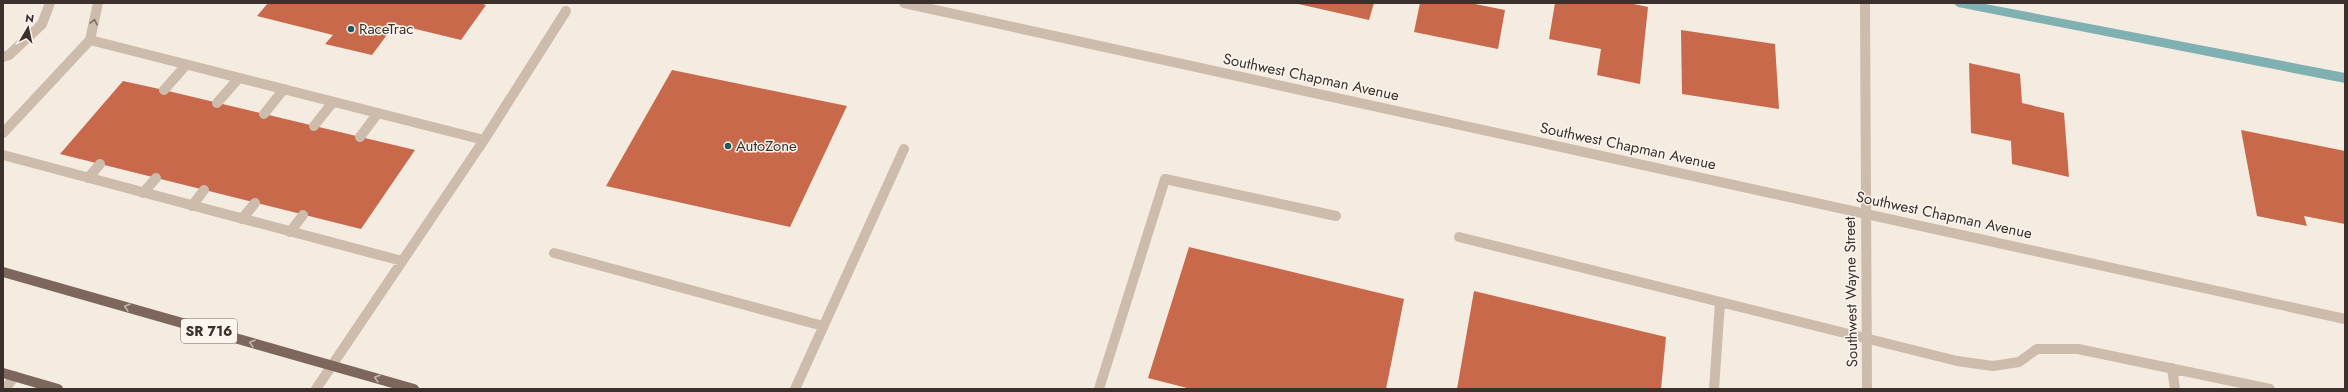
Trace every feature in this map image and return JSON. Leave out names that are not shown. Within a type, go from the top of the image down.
[{"type":"main road","name":"SR 716","points":[[3,272],[414,389]]},
{"type":"main road","points":[[3,373],[58,389]]},
{"type":"street","points":[[3,57],[9,55],[42,24],[50,3]]},
{"type":"street","points":[[3,133],[90,40],[98,3]]},
{"type":"street","name":"Southwest Chapman Avenue","points":[[904,3],[2345,319]]},
{"type":"street","name":"Southwest Wayne Street","points":[[1865,3],[1864,213],[1867,389]]},
{"type":"street","points":[[316,389],[484,140],[566,11]]},
{"type":"street","points":[[90,40],[484,140]]},
{"type":"street","points":[[164,90],[186,65]]},
{"type":"street","points":[[217,103],[239,78]]},
{"type":"street","points":[[264,114],[284,89]]},
{"type":"street","points":[[314,126],[333,102]]},
{"type":"street","points":[[360,137],[378,113]]},
{"type":"street","points":[[795,389],[904,149]]},
{"type":"street","points":[[3,155],[402,261]]},
{"type":"street","points":[[88,178],[100,164]]},
{"type":"street","points":[[143,193],[156,178]]},
{"type":"street","points":[[1099,389],[1165,179],[1336,216]]},
{"type":"street","points":[[192,206],[204,190]]},
{"type":"street","points":[[242,219],[255,203]]},
{"type":"street","points":[[290,232],[302,215]]},
{"type":"street","points":[[1459,237],[1957,361],[1993,366],[2019,362],[2037,349],[2078,349],[2270,389]]},
{"type":"street","points":[[554,253],[823,326]]},
{"type":"street","points":[[1714,389],[1720,302]]},
{"type":"street","points":[[2172,368],[2175,389]]},
{"type":"street","points":[[5,389],[15,376]]},
{"type":"building","name":"RaceTrac","points":[[268,3],[479,3],[486,5],[461,40],[395,24],[372,55],[325,44],[333,35],[257,16]]},
{"type":"building","points":[[1294,3],[1374,3],[1369,20]]},
{"type":"building","points":[[1420,3],[1470,3],[1505,10],[1498,49],[1414,32]]},
{"type":"building","points":[[1555,3],[1629,3],[1648,7],[1640,84],[1597,75],[1601,49],[1549,39]]},
{"type":"building","points":[[1681,30],[1775,44],[1779,109],[1682,94]]},
{"type":"building","points":[[1969,63],[2020,74],[2022,103],[2064,113],[2069,177],[2012,164],[2011,141],[1971,133]]},
{"type":"building","name":"AutoZone","points":[[672,70],[847,106],[790,227],[606,186]]},
{"type":"building","points":[[123,81],[415,150],[361,229],[60,154]]},
{"type":"building","points":[[2241,130],[2345,151],[2345,224],[2304,216],[2307,226],[2257,216]]},
{"type":"building","points":[[1189,247],[1404,299],[1386,389],[1191,389],[1148,378]]},
{"type":"building","points":[[1474,291],[1666,337],[1661,389],[1457,389]]},
{"type":"waterway","points":[[1958,3],[2345,78]]},
{"type":"place","name":"RaceTrac","points":[[351,29]]},
{"type":"place","name":"AutoZone","points":[[728,146]]}]
